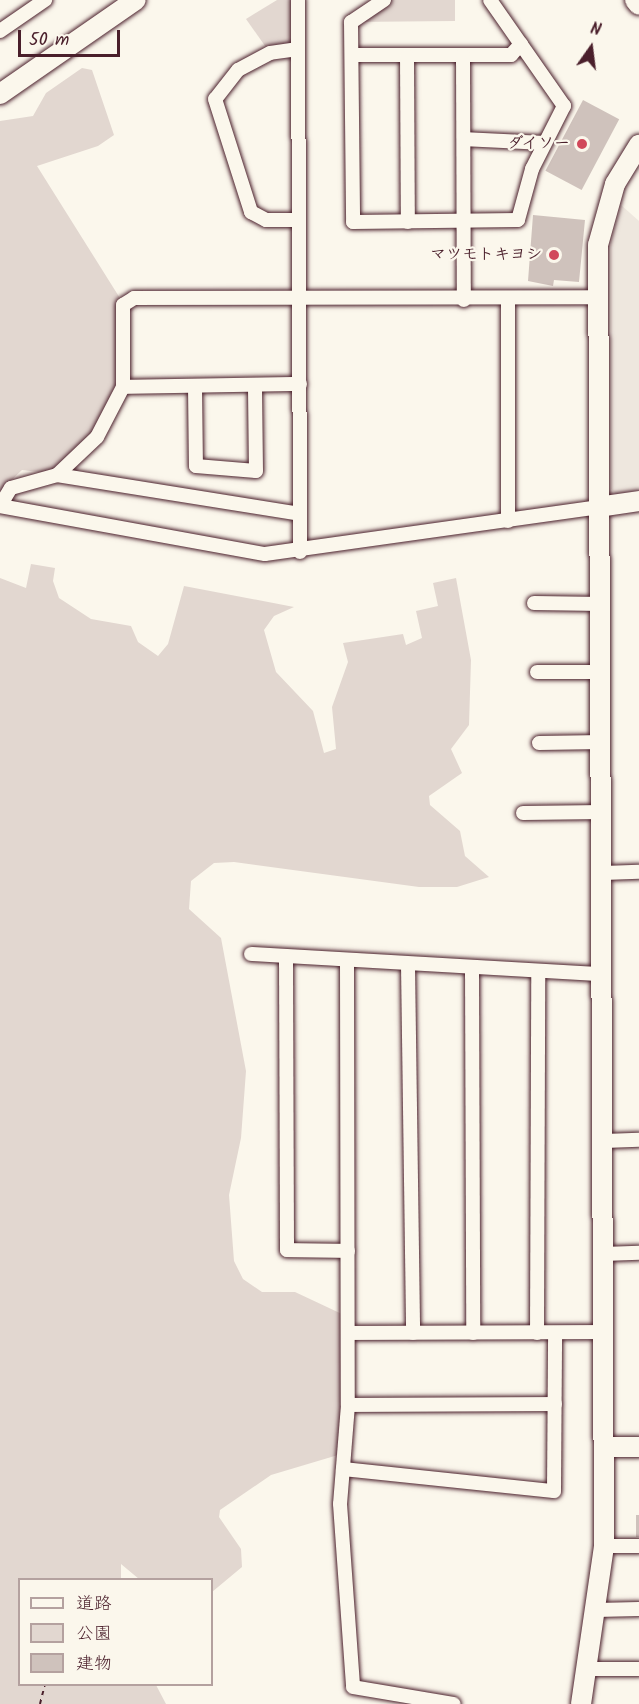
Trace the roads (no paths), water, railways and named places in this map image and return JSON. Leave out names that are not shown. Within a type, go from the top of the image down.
[{"type":"street","points":[[0,31],[45,0]]},
{"type":"street","points":[[0,94],[136,0]]},
{"type":"street","points":[[298,0],[300,552]]},
{"type":"street","points":[[384,0],[351,22],[353,222],[518,220],[543,143],[564,106],[490,0]]},
{"type":"street","points":[[635,0],[639,5]]},
{"type":"street","points":[[352,55],[511,55],[521,44]]},
{"type":"street","points":[[298,49],[270,53],[238,70],[215,99],[251,212],[266,220],[299,220]]},
{"type":"street","points":[[407,56],[408,222]]},
{"type":"street","points":[[463,56],[465,300]]},
{"type":"street","points":[[464,139],[543,143]]},
{"type":"street","points":[[581,1704],[604,1546],[603,604],[598,507],[598,245],[606,205],[639,145]]},
{"type":"street","points":[[57,475],[97,437],[123,387],[123,305],[134,298],[508,300],[598,297]]},
{"type":"street","points":[[508,300],[508,521]]},
{"type":"street","points":[[123,387],[300,384]]},
{"type":"street","points":[[195,387],[196,466],[256,471],[255,386]]},
{"type":"street","points":[[300,514],[57,475],[11,488],[0,506],[265,554],[300,552],[639,501]]},
{"type":"street","points":[[534,603],[603,604]]},
{"type":"street","points":[[537,672],[603,672]]},
{"type":"street","points":[[539,743],[603,742]]},
{"type":"street","points":[[523,813],[603,812]]},
{"type":"street","points":[[603,873],[639,872]]},
{"type":"street","points":[[251,954],[347,962],[603,974]]},
{"type":"street","points":[[286,958],[286,1250],[348,1251]]},
{"type":"street","points":[[347,962],[348,1404],[340,1504],[353,1687],[454,1704]]},
{"type":"street","points":[[408,965],[413,1333]]},
{"type":"street","points":[[472,969],[473,1333]]},
{"type":"street","points":[[537,1333],[538,971]]},
{"type":"street","points":[[604,1141],[639,1140]]},
{"type":"street","points":[[603,1254],[639,1253]]},
{"type":"street","points":[[348,1334],[603,1332]]},
{"type":"street","points":[[343,1469],[554,1491],[555,1333]]},
{"type":"street","points":[[348,1404],[555,1404]]},
{"type":"street","points":[[604,1447],[639,1447]]},
{"type":"street","points":[[604,1546],[639,1546]]},
{"type":"street","points":[[596,1610],[639,1609]]},
{"type":"street","points":[[587,1669],[639,1669]]},
{"type":"place","name":"ダイソー","points":[[582,144]]},
{"type":"place","name":"マツモトキヨシ","points":[[554,255]]}]
